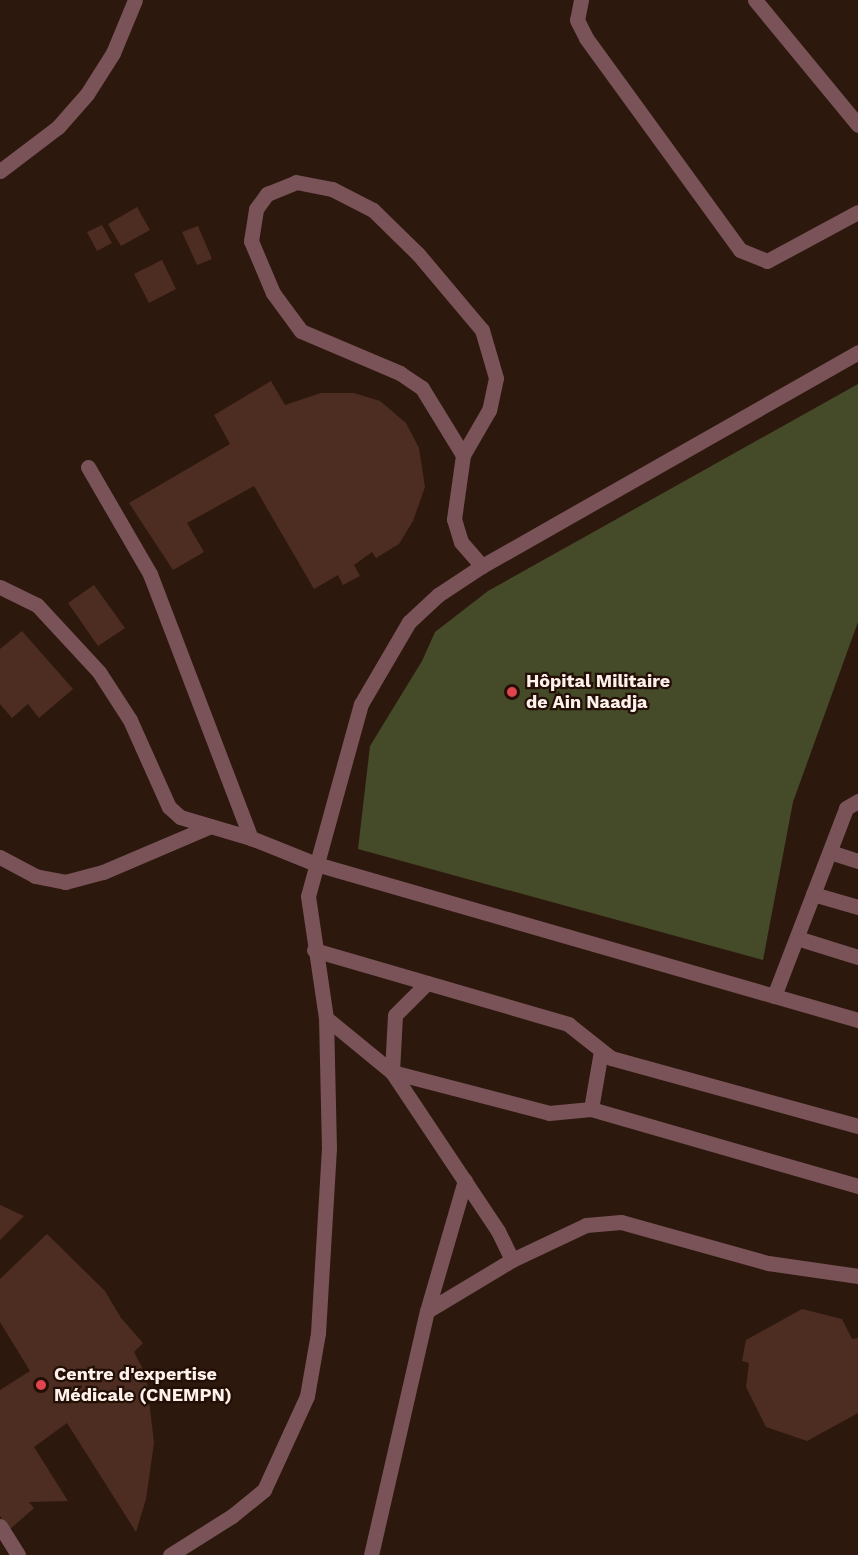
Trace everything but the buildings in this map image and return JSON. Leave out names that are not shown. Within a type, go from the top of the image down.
[{"type":"street","points":[[581,0],[577,20],[586,38],[740,250],[767,261],[858,212]]},
{"type":"street","points":[[755,0],[858,125]]},
{"type":"street","points":[[0,171],[58,128],[87,94],[113,52],[134,1]]},
{"type":"street","points":[[463,455],[422,388],[400,373],[301,331],[273,293],[251,241],[255,209],[267,194],[296,182],[332,189],[373,210],[418,254],[482,330],[496,378],[489,410],[463,455],[454,519],[461,542],[482,566]]},
{"type":"street","points":[[170,1555],[232,1516],[264,1490],[307,1396],[318,1333],[329,1149],[327,1018],[314,950],[308,896],[361,704],[409,622],[438,595],[482,566],[858,352]]},
{"type":"street","points":[[88,467],[150,574],[251,838]]},
{"type":"street","points":[[0,587],[37,605],[99,672],[130,720],[169,807],[180,817],[251,838],[316,864],[858,1020]]},
{"type":"street","points":[[774,996],[846,808],[858,801]]},
{"type":"street","points":[[0,857],[35,876],[65,882],[103,873],[211,826]]},
{"type":"street","points":[[830,852],[858,861]]},
{"type":"street","points":[[813,894],[858,907]]},
{"type":"street","points":[[797,938],[858,957]]},
{"type":"street","points":[[314,950],[568,1024],[611,1058],[858,1126]]},
{"type":"street","points":[[392,1072],[395,1016],[426,983]]},
{"type":"street","points":[[327,1018],[392,1072],[498,1231],[512,1260]]},
{"type":"street","points":[[591,1109],[601,1051]]},
{"type":"street","points":[[392,1072],[549,1113],[591,1109],[858,1186]]},
{"type":"street","points":[[371,1555],[427,1311],[465,1180]]},
{"type":"street","points":[[427,1311],[512,1260],[586,1225],[621,1222],[768,1263],[858,1276]]},
{"type":"street","points":[[0,1526],[18,1555]]},
{"type":"green space","points":[[858,384],[858,622],[793,802],[763,960],[358,849],[370,746],[422,661],[435,632],[488,591]]},
{"type":"place","name":"Hôpital Militaire de Ain Naadja","points":[[512,692]]},
{"type":"place","name":"Centre d'expertise Médicale (CNEMPN)","points":[[41,1385]]}]
